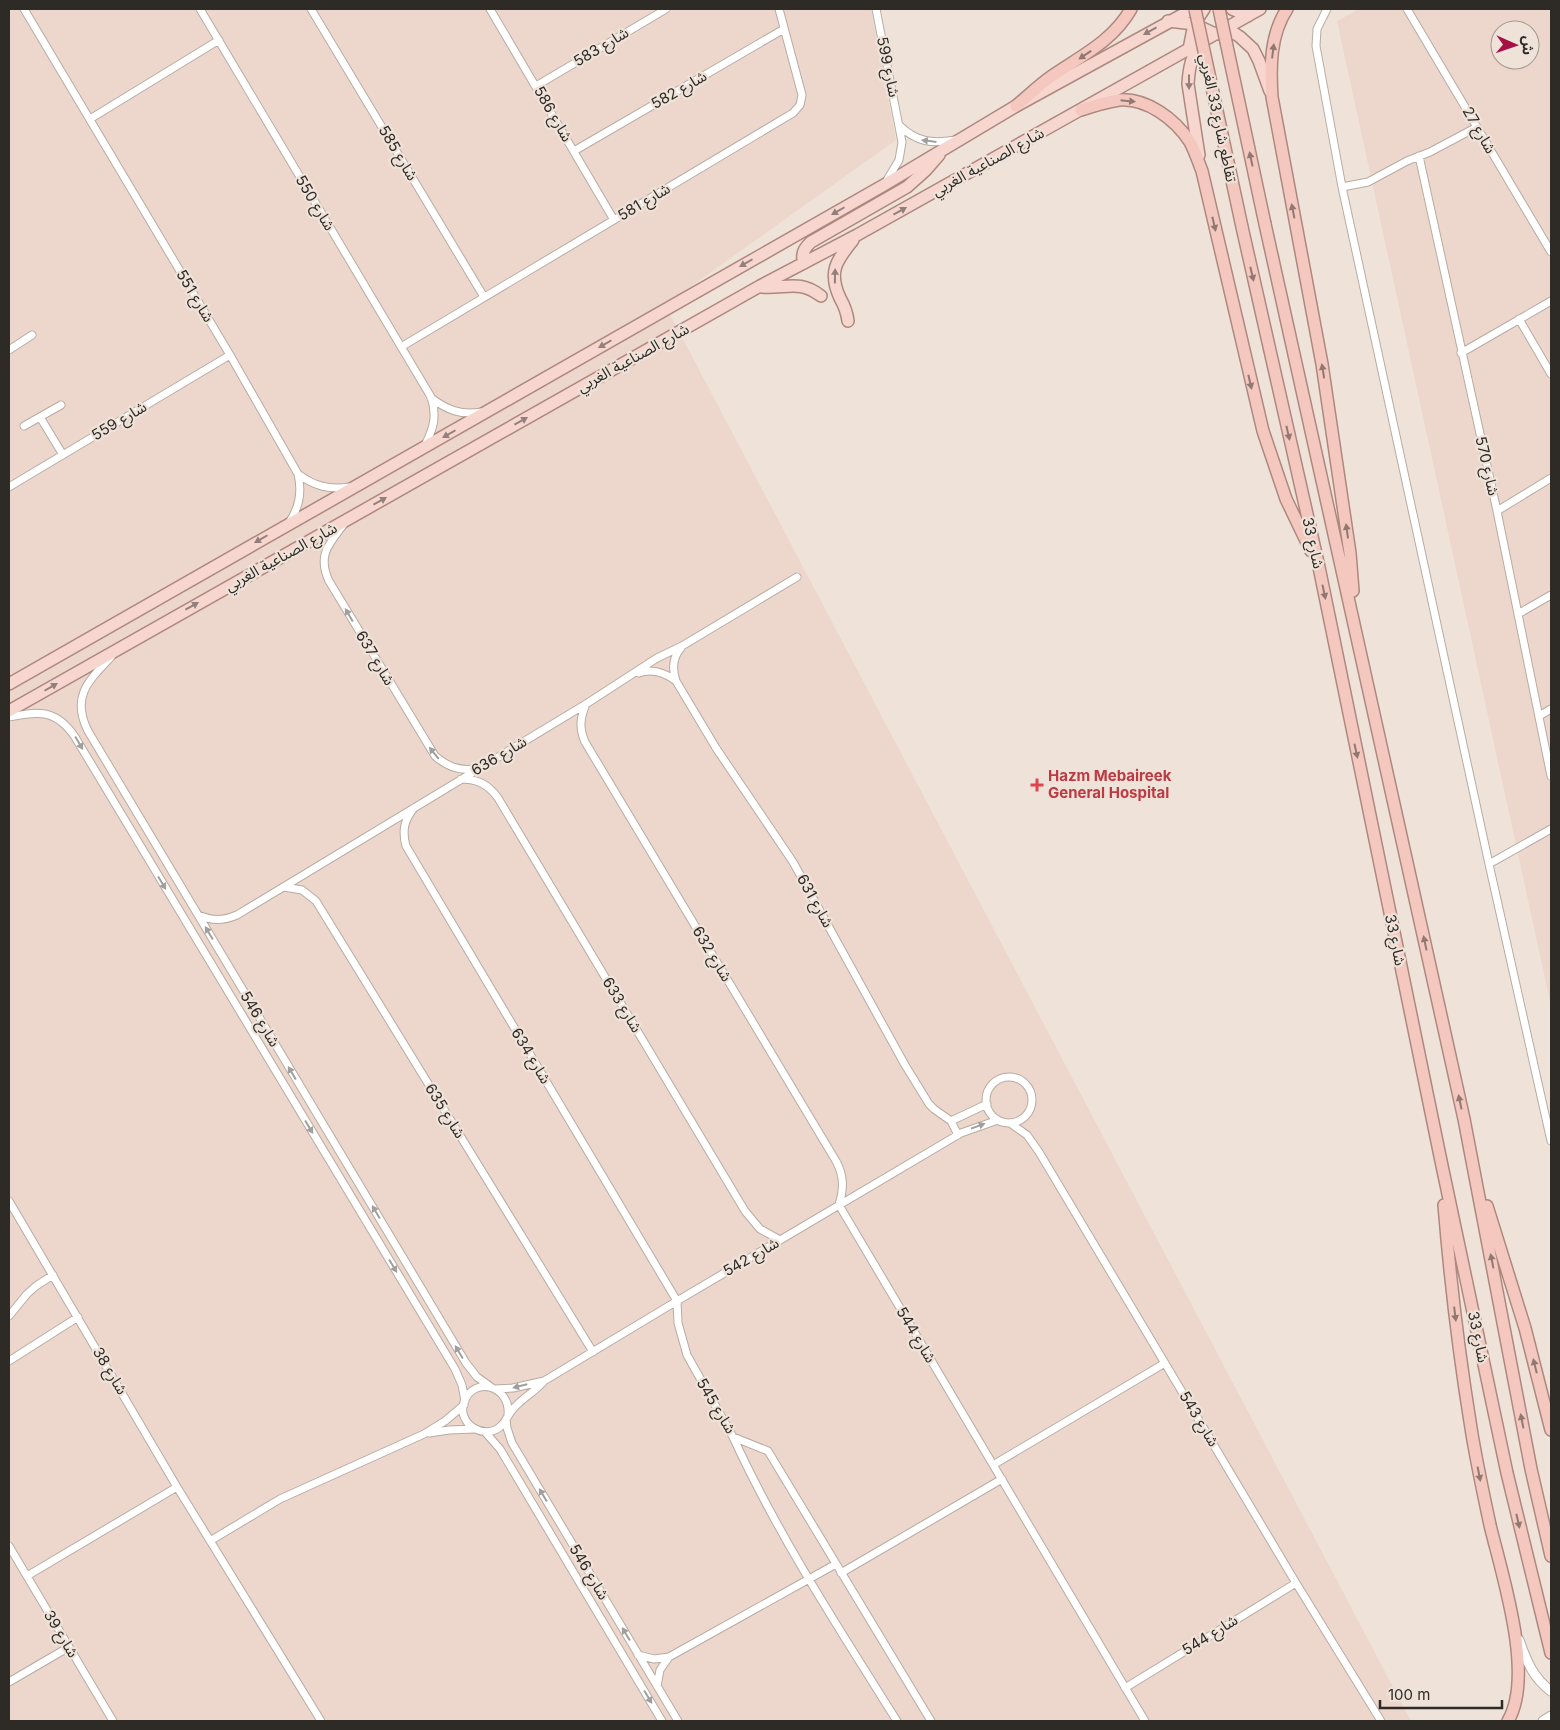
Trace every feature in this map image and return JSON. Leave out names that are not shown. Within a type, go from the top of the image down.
[{"type":"highway","points":[[1016,106],[1044,82],[1106,40],[1122,23],[1131,9]]},
{"type":"highway","name":"تقاطع شارع 33 الغربي","points":[[1194,9],[1242,227]]},
{"type":"highway","name":"تقاطع شارع 33 الغربي","points":[[1220,9],[1265,224]]},
{"type":"highway","points":[[1287,9],[1280,23],[1273,48],[1271,70],[1272,97],[1325,383],[1350,553],[1353,615]]},
{"type":"highway","points":[[1081,110],[1120,100],[1133,101],[1152,108],[1170,119],[1184,134],[1195,151],[1202,171],[1263,431],[1286,499],[1319,566]]},
{"type":"highway","name":"شارع 33","points":[[1265,224],[1472,1157],[1531,1469],[1551,1556]]},
{"type":"highway","name":"شارع 33","points":[[1242,227],[1319,566],[1507,1473],[1551,1653]]},
{"type":"highway","points":[[1472,1157],[1517,1300],[1551,1430]]},
{"type":"highway","points":[[1441,1161],[1451,1280],[1471,1428],[1482,1487],[1515,1628],[1519,1681],[1515,1707],[1508,1721]]},
{"type":"main road","name":"شارع الصناعية الغربي","points":[[9,684],[884,185],[1016,106],[1168,21],[1194,9]]},
{"type":"main road","points":[[1189,49],[1194,24],[1204,9]]},
{"type":"main road","points":[[1202,171],[1190,108],[1188,78],[1196,50],[1214,34],[1220,9]]},
{"type":"main road","points":[[1232,9],[1248,16]]},
{"type":"main road","name":"شارع الصناعية الغربي","points":[[9,711],[760,286],[857,235],[1260,9]]},
{"type":"main road","points":[[1168,21],[1194,24],[1214,34],[1234,33],[1248,44],[1259,61],[1272,97]]},
{"type":"main road","points":[[808,261],[802,257],[805,248],[811,242],[907,187],[926,170],[945,148]]},
{"type":"main road","points":[[848,320],[846,310],[835,287],[834,274],[840,256],[857,235]]},
{"type":"main road","points":[[793,236],[805,248]]},
{"type":"main road","points":[[793,236],[808,261]]},
{"type":"main road","points":[[760,286],[799,286],[811,289],[821,296]]},
{"type":"street","name":"شارع 551","points":[[24,9],[230,354],[298,474],[301,494],[297,509],[289,523]]},
{"type":"street","name":"شارع 550","points":[[200,9],[431,397],[435,418],[433,429],[423,449]]},
{"type":"street","name":"شارع 585","points":[[312,9],[484,297]]},
{"type":"street","name":"شارع 586","points":[[490,9],[614,220]]},
{"type":"street","name":"شارع 583","points":[[536,86],[664,9]]},
{"type":"street","name":"شارع 581","points":[[401,347],[793,113],[800,105],[802,95],[779,9]]},
{"type":"street","name":"شارع 599","points":[[876,9],[900,125],[902,150],[899,160],[884,185]]},
{"type":"street","points":[[1327,9],[1317,29],[1316,46],[1342,187],[1551,1141]]},
{"type":"street","name":"شارع 27","points":[[1407,9],[1551,252]]},
{"type":"street","name":"شارع 582","points":[[574,150],[784,29]]},
{"type":"street","points":[[90,119],[219,40]]},
{"type":"street","points":[[900,125],[912,136],[927,142],[944,142],[962,138]]},
{"type":"street","points":[[1342,187],[1368,182],[1477,127]]},
{"type":"street","name":"شارع 570","points":[[1419,156],[1497,511],[1551,776]]},
{"type":"street","points":[[1461,353],[1551,301]]},
{"type":"street","points":[[1519,319],[1551,374]]},
{"type":"street","points":[[9,350],[32,336]]},
{"type":"street","name":"شارع 559","points":[[9,487],[230,354]]},
{"type":"street","name":"شارع 550","points":[[431,397],[440,405],[457,412],[475,414],[488,411]]},
{"type":"street","points":[[24,426],[61,404]]},
{"type":"street","points":[[40,417],[63,455]]},
{"type":"street","points":[[298,474],[320,486],[332,488],[357,486]]},
{"type":"street","points":[[1497,511],[1551,478]]},
{"type":"street","name":"شارع 637","points":[[349,518],[325,552],[324,567],[329,581],[435,756],[444,764],[454,768],[465,770],[477,769]]},
{"type":"street","name":"شارع 636","points":[[198,915],[214,920],[230,918],[586,704],[657,658],[682,646],[797,577]]},
{"type":"street","points":[[1518,614],[1551,594]]},
{"type":"street","name":"شارع 631","points":[[682,646],[676,653],[673,662],[673,672],[676,681],[716,748],[793,862],[905,1065],[929,1104],[951,1121]]},
{"type":"street","name":"شارع 546","points":[[121,647],[91,678],[85,688],[81,698],[83,721],[466,1363],[477,1377],[493,1388]]},
{"type":"street","points":[[634,674],[644,671],[656,671],[667,674],[676,681]]},
{"type":"street","name":"شارع 632","points":[[586,704],[580,723],[581,733],[585,742],[836,1161],[841,1171],[843,1182],[843,1194],[839,1205]]},
{"type":"street","points":[[1539,716],[1551,709]]},
{"type":"street","name":"شارع 546","points":[[9,718],[38,712],[50,714],[60,719],[75,737],[455,1369],[462,1385],[464,1403]]},
{"type":"street","name":"شارع 633","points":[[460,779],[478,781],[486,785],[498,798],[745,1211],[760,1229],[780,1240]]},
{"type":"street","name":"شارع 634","points":[[414,808],[404,830],[406,846],[410,854],[677,1301]]},
{"type":"street","points":[[1489,864],[1551,829]]},
{"type":"street","name":"شارع 635","points":[[284,887],[302,890],[316,901],[592,1352]]},
{"type":"street","points":[[1012,1077],[1024,1083],[1031,1094],[1031,1108],[1023,1118],[1010,1123],[998,1120],[992,1115],[987,1104],[987,1094],[990,1088],[1000,1079],[1012,1077]]},
{"type":"street","points":[[958,1135],[951,1121],[987,1104]]},
{"type":"street","name":"شارع 542","points":[[507,1417],[518,1403],[532,1394],[544,1381],[958,1135],[998,1120]]},
{"type":"street","name":"شارع 543","points":[[1010,1123],[1027,1136],[1039,1152],[1296,1583],[1381,1721]]},
{"type":"street","name":"شارع 38","points":[[9,1201],[177,1486],[321,1721]]},
{"type":"street","name":"شارع 544","points":[[839,1205],[1145,1721]]},
{"type":"street","points":[[9,1316],[27,1294],[53,1276]]},
{"type":"street","name":"شارع 545","points":[[677,1301],[678,1323],[687,1355],[733,1437],[768,1451],[931,1721]]},
{"type":"street","points":[[9,1361],[78,1317]]},
{"type":"street","points":[[993,1465],[1165,1363]]},
{"type":"street","name":"شارع 542","points":[[493,1388],[513,1388],[544,1381]]},
{"type":"street","points":[[210,1541],[280,1499],[424,1434],[445,1421],[464,1403],[472,1391],[478,1388],[493,1388],[504,1395],[506,1399],[507,1417],[495,1430],[485,1432],[475,1429],[449,1430],[424,1434]]},
{"type":"street","points":[[464,1403],[466,1421],[475,1429]]},
{"type":"street","name":"شارع 546","points":[[507,1417],[507,1428],[512,1443],[678,1721]]},
{"type":"street","name":"شارع 546","points":[[485,1432],[500,1449],[662,1721]]},
{"type":"street","points":[[733,1437],[748,1469],[808,1580],[897,1721]]},
{"type":"street","points":[[842,1573],[1002,1479]]},
{"type":"street","points":[[27,1576],[177,1486]]},
{"type":"street","name":"شارع 39","points":[[9,1546],[113,1721]]},
{"type":"street","points":[[638,1655],[654,1659],[669,1657],[836,1564]]},
{"type":"street","name":"شارع 544","points":[[1125,1688],[1296,1583]]},
{"type":"street","points":[[1515,1628],[1529,1667],[1542,1684],[1551,1691]]},
{"type":"street","points":[[9,1682],[69,1647]]},
{"type":"street","points":[[657,1686],[660,1670],[669,1657]]},
{"type":"street","points":[[1543,1721],[1551,1716]]},
{"type":"shaded area","points":[[9,9],[871,9],[896,140],[665,305],[1411,1721],[9,1721]]},
{"type":"shaded area","points":[[1359,9],[1551,9],[1551,1006],[1337,21]]},
{"type":"place","name":"Hazm Mebaireek General Hospital","points":[[1037,785]]}]
